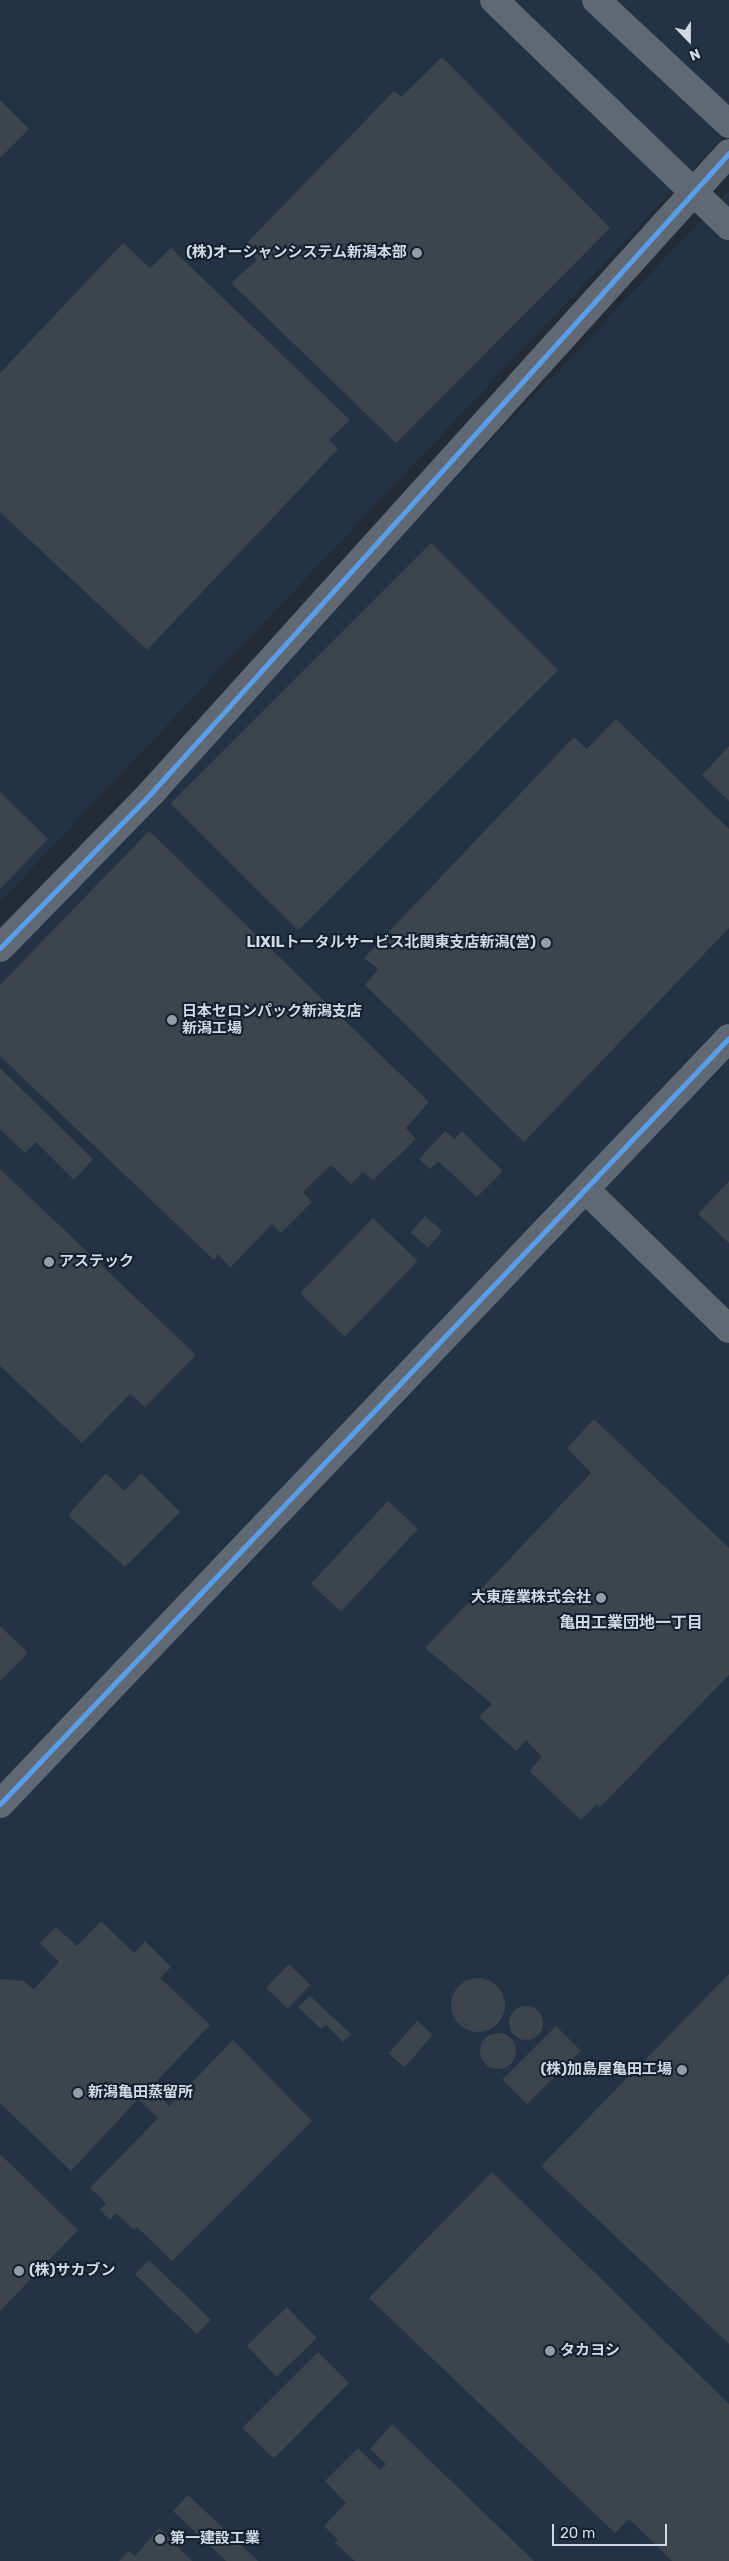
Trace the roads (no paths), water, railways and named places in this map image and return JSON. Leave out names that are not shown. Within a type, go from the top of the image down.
[{"type":"street","points":[[494,0],[729,226]]},
{"type":"street","points":[[596,0],[729,124]]},
{"type":"street","points":[[0,948],[158,784],[692,191],[729,153]]},
{"type":"street","points":[[0,1804],[587,1191],[729,1038]]},
{"type":"street","points":[[587,1191],[729,1329]]},
{"type":"place","name":"(株)オーシャンシステム新潟本部","points":[[417,253]]},
{"type":"place","name":"LIXILトータルサービス北関東支店新潟(営)","points":[[546,943]]},
{"type":"place","name":"日本セロンパック新潟支店 新潟工場","points":[[172,1020]]},
{"type":"place","name":"アステック","points":[[49,1262]]},
{"type":"place","name":"大東産業株式会社","points":[[601,1598]]},
{"type":"place","name":"(株)加島屋亀田工場","points":[[682,2070]]},
{"type":"place","name":"新潟亀田蒸留所","points":[[78,2093]]},
{"type":"place","name":"(株)サカブン","points":[[19,2271]]},
{"type":"place","name":"タカヨシ","points":[[550,2351]]},
{"type":"place","name":"第一建設工業","points":[[160,2539]]},
{"type":"district","name":"亀田工業団地一丁目","points":[[631,1623]]}]
